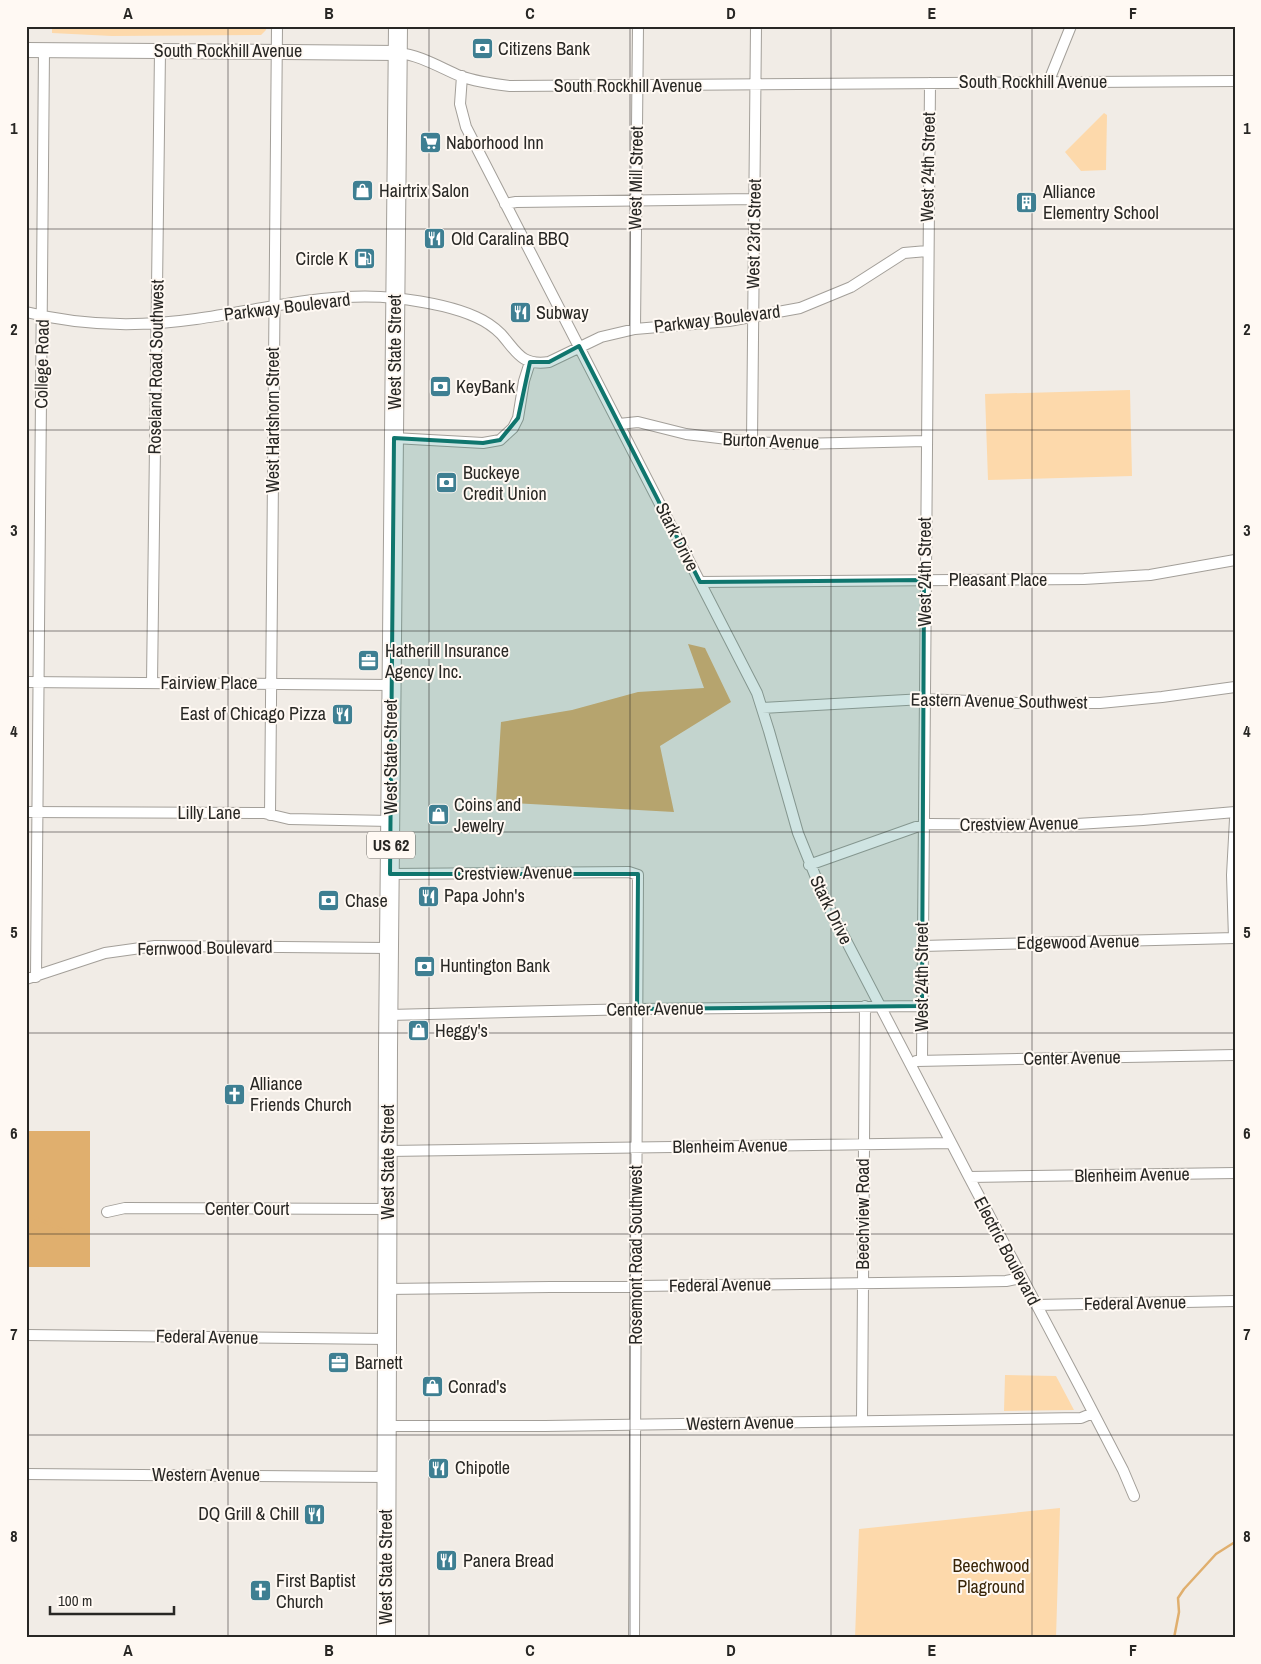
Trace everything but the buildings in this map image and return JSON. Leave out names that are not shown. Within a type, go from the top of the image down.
[{"type":"highway","name":"West State Street","points":[[386,1638],[389,948],[398,26]]},
{"type":"street","name":"West Hartshorn Street","points":[[270,815],[273,305],[277,26]]},
{"type":"street","name":"West Mill Street","points":[[635,329],[638,26]]},
{"type":"street","name":"West 23rd Street","points":[[752,442],[756,26]]},
{"type":"street","points":[[1048,82],[1071,26]]},
{"type":"street","name":"South Rockhill Avenue","points":[[26,50],[398,53],[416,56],[462,76],[490,84],[510,86],[1235,81]]},
{"type":"street","name":"College Road","points":[[31,978],[32,812],[38,682],[44,50]]},
{"type":"street","name":"Roseland Road Southwest","points":[[152,683],[160,51]]},
{"type":"street","name":"Stark Drive","points":[[462,76],[460,95],[462,116],[466,128],[745,669],[762,708],[809,866],[880,1006]]},
{"type":"street","name":"West 24th Street","points":[[922,1060],[924,580],[930,83]]},
{"type":"street","points":[[505,204],[516,202],[755,199]]},
{"type":"street","name":"Parkway Boulevard","points":[[26,312],[91,323],[157,323],[196,319],[273,305],[351,298],[395,298],[441,307],[476,317],[496,330],[516,353],[530,362],[549,362],[601,337],[635,329],[754,317],[800,308],[862,281],[904,253],[927,251]]},
{"type":"street","points":[[394,438],[483,443],[500,440],[513,428],[518,418],[524,381],[530,362]]},
{"type":"street","name":"Burton Avenue","points":[[619,424],[638,422],[686,434],[752,442],[796,444],[926,441]]},
{"type":"street","name":"Pleasant Place","points":[[700,582],[1114,578],[1179,571],[1235,560]]},
{"type":"street","name":"Fairview Place","points":[[26,682],[392,685]]},
{"type":"street","name":"Eastern Avenue Southwest","points":[[762,708],[924,699],[1017,703],[1100,703],[1235,687]]},
{"type":"street","name":"Lilly Lane","points":[[32,812],[270,815],[288,819],[391,821]]},
{"type":"street","name":"Crestview Avenue","points":[[809,866],[930,824],[1069,824],[1235,812]]},
{"type":"street","points":[[1234,938],[1232,875],[1235,819]]},
{"type":"street","name":"Crestview Avenue","points":[[390,874],[636,873]]},
{"type":"street","name":"Rosemont Road Southwest","points":[[634,1638],[638,879],[636,873]]},
{"type":"street","name":"Edgewood Avenue","points":[[922,946],[1234,938]]},
{"type":"street","name":"Fernwood Boulevard","points":[[31,978],[105,953],[155,946],[389,948]]},
{"type":"street","name":"Beechview Road","points":[[862,1421],[865,1006]]},
{"type":"street","name":"Electric Boulevard","points":[[880,1006],[1123,1470],[1134,1496]]},
{"type":"street","name":"Center Avenue","points":[[389,1015],[637,1009],[922,1006]]},
{"type":"street","name":"Center Avenue","points":[[910,1063],[922,1060],[1235,1056]]},
{"type":"street","name":"Blenheim Avenue","points":[[388,1151],[951,1143]]},
{"type":"street","name":"Blenheim Avenue","points":[[968,1177],[1235,1173]]},
{"type":"street","name":"Center Court","points":[[108,1212],[126,1208],[388,1209]]},
{"type":"street","name":"Federal Avenue","points":[[387,1289],[1006,1281],[1021,1278]]},
{"type":"street","name":"Federal Avenue","points":[[1036,1305],[1235,1301]]},
{"type":"street","name":"Federal Avenue","points":[[26,1335],[387,1339]]},
{"type":"street","name":"Western Avenue","points":[[386,1426],[1081,1418],[1093,1413]]},
{"type":"street","name":"Western Avenue","points":[[26,1474],[387,1477]]},
{"type":"highlighted area","points":[[579,346],[700,582],[924,580],[922,1006],[637,1009],[638,874],[390,874],[394,438],[483,443],[500,440],[518,418],[530,362],[549,362]]},
{"type":"green space","points":[[52,26],[266,26],[266,30],[261,35],[112,36],[52,33]]},
{"type":"green space","points":[[1104,113],[1107,115],[1106,170],[1081,171],[1065,152]]},
{"type":"green space","points":[[1130,390],[1132,476],[988,480],[985,394]]},
{"type":"green space","points":[[1005,1375],[1056,1376],[1074,1410],[1004,1411]]},
{"type":"green space","name":"Beechwood Plaground","points":[[1060,1508],[1056,1638],[855,1638],[859,1529]]},
{"type":"shaded area","points":[[688,644],[705,648],[731,702],[660,746],[674,812],[496,802],[501,722],[572,710],[638,692],[704,688]]},
{"type":"shaded area","points":[[26,1131],[90,1131],[90,1267],[26,1267]]},
{"type":"waterway","points":[[26,1214],[77,1236]]},
{"type":"waterway","points":[[1174,1638],[1179,1612],[1178,1598],[1216,1554],[1235,1542]]},
{"type":"place","name":"Citizens Bank","points":[[482,49]]},
{"type":"place","name":"Naborhood Inn","points":[[430,143]]},
{"type":"place","name":"Hairtrix Salon","points":[[363,191]]},
{"type":"place","name":"Alliance Elementry School","points":[[1027,202]]},
{"type":"place","name":"Old Caralina BBQ","points":[[435,239]]},
{"type":"place","name":"Circle K","points":[[364,259]]},
{"type":"place","name":"Subway","points":[[520,313]]},
{"type":"place","name":"KeyBank","points":[[440,387]]},
{"type":"place","name":"Buckeye Credit Union","points":[[447,483]]},
{"type":"place","name":"Hatherill Insurance Agency Inc.","points":[[369,661]]},
{"type":"place","name":"East of Chicago Pizza","points":[[342,714]]},
{"type":"place","name":"Coins and Jewelry","points":[[438,815]]},
{"type":"place","name":"Papa John's","points":[[428,896]]},
{"type":"place","name":"Chase","points":[[329,901]]},
{"type":"place","name":"Huntington Bank","points":[[424,966]]},
{"type":"place","name":"Heggy's","points":[[419,1031]]},
{"type":"place","name":"Alliance Friends Church","points":[[234,1094]]},
{"type":"place","name":"Barnett","points":[[339,1363]]},
{"type":"place","name":"Conrad's","points":[[432,1387]]},
{"type":"place","name":"Chipotle","points":[[439,1468]]},
{"type":"place","name":"DQ Grill & Chill","points":[[315,1514]]},
{"type":"place","name":"Panera Bread","points":[[447,1561]]},
{"type":"place","name":"First Baptist Church","points":[[260,1591]]}]
